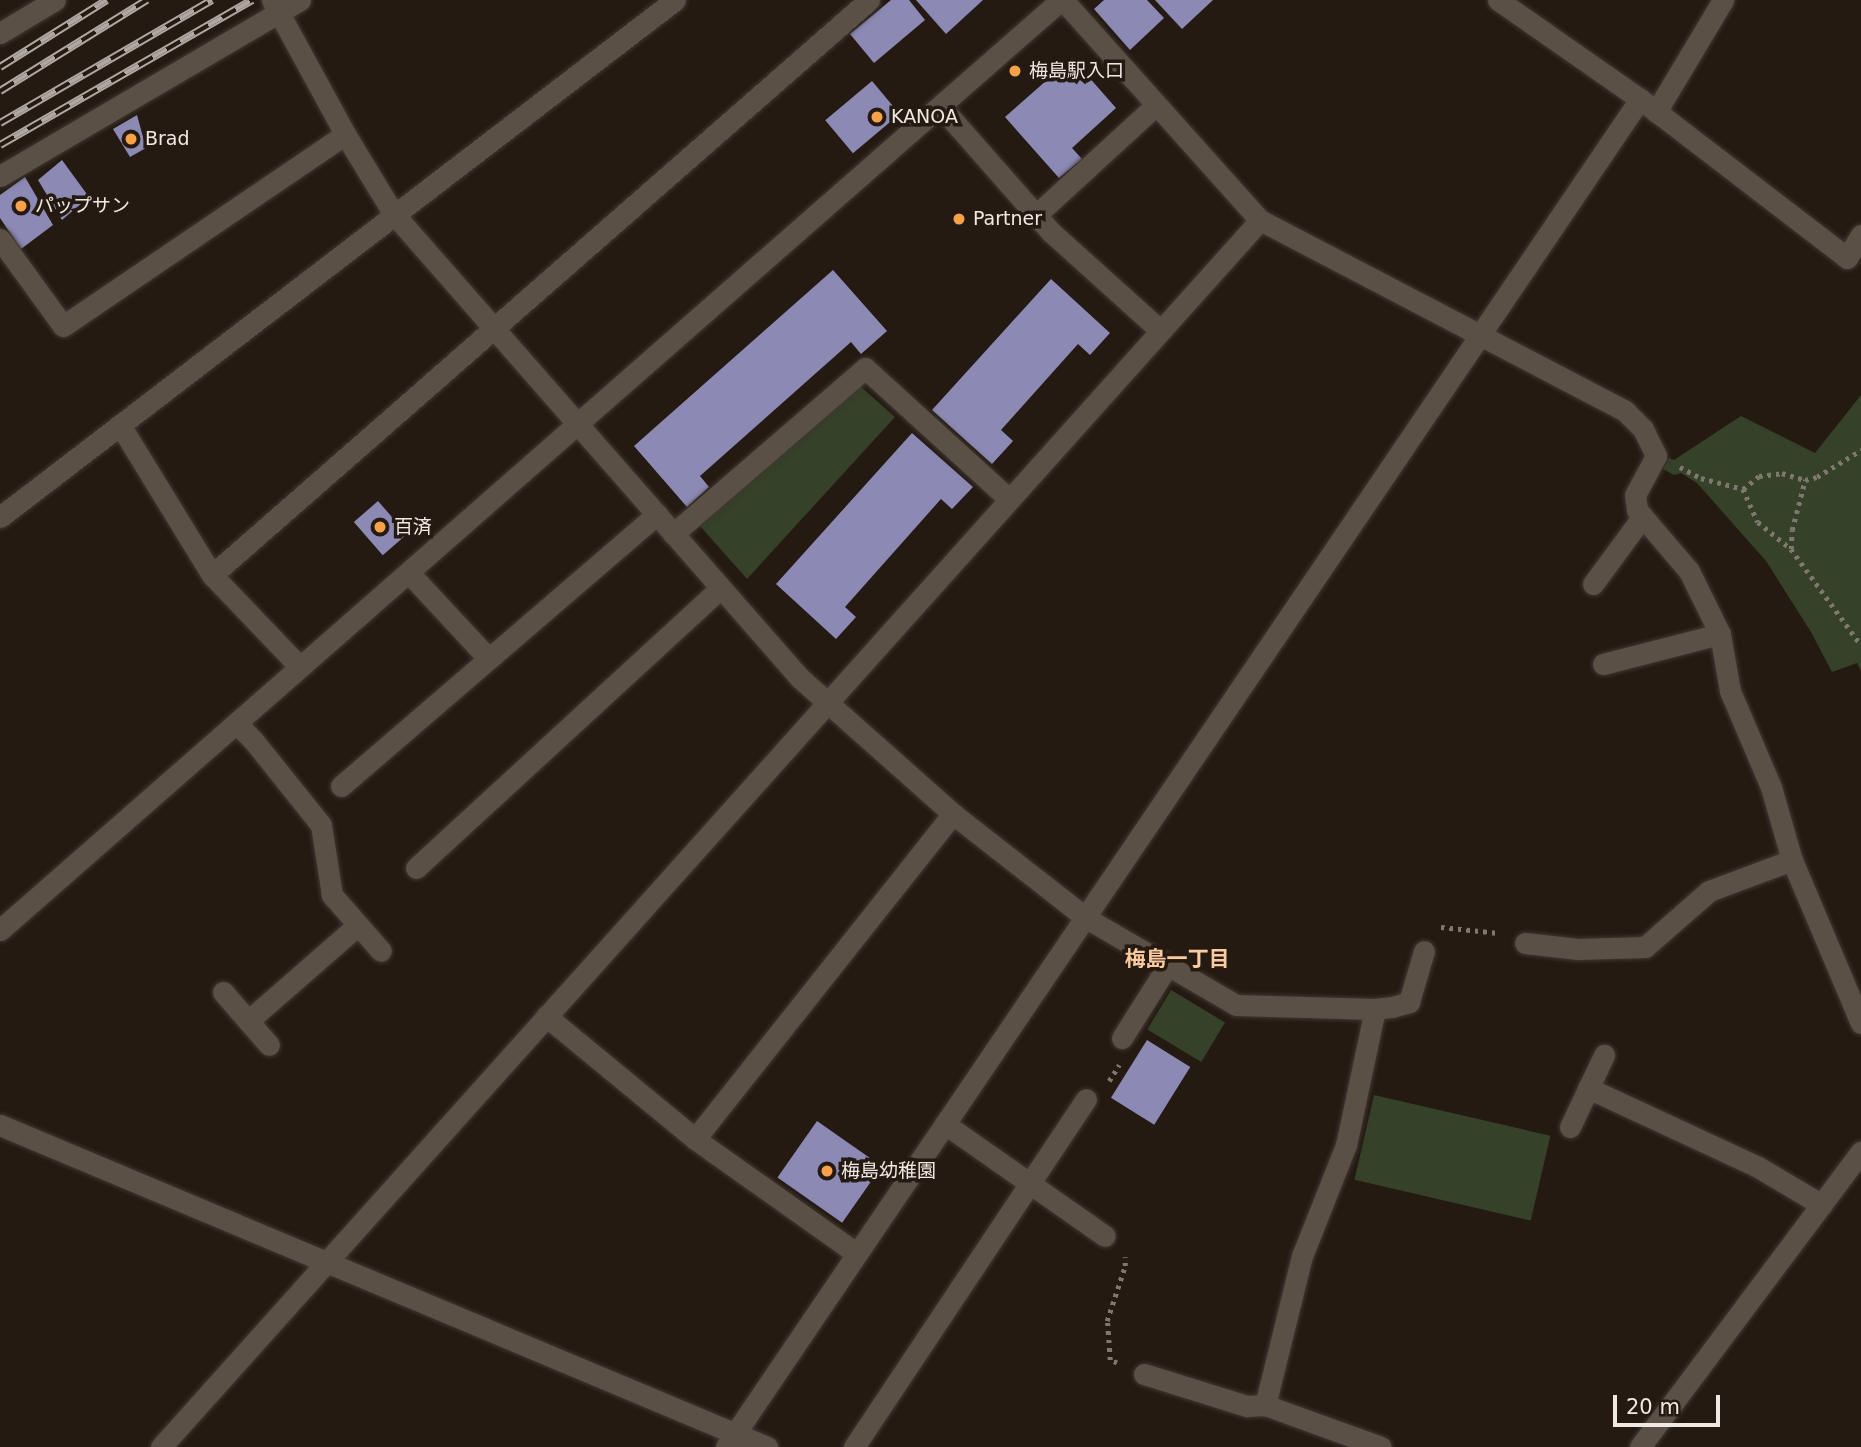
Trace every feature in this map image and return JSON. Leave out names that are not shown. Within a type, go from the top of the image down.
[{"type":"street","points":[[0,176],[276,6],[300,0]]},
{"type":"street","points":[[0,517],[393,213],[675,0]]},
{"type":"street","points":[[212,575],[869,0]]},
{"type":"street","points":[[0,930],[410,574],[1062,0],[1261,220],[1625,411],[1643,429],[1656,456],[1635,495],[1637,510],[1689,572],[1720,635],[1730,691],[1771,787],[1792,860],[1861,1023]]},
{"type":"street","points":[[1498,0],[1648,106],[1847,258],[1861,235]]},
{"type":"street","points":[[730,1441],[1086,918],[1478,334],[1648,106],[1723,0]]},
{"type":"street","points":[[0,33],[42,4]]},
{"type":"street","points":[[276,6],[345,134],[393,213],[825,704],[953,814],[1086,918],[1236,1005],[1375,1009],[1409,1002],[1424,951]]},
{"type":"street","points":[[1036,215],[1156,105]]},
{"type":"street","points":[[942,107],[1051,232],[1160,330]]},
{"type":"street","points":[[0,239],[63,326],[345,134]]},
{"type":"street","points":[[161,1447],[1261,220]]},
{"type":"street","points":[[673,534],[865,368],[1009,499]]},
{"type":"street","points":[[120,425],[212,575],[300,667]]},
{"type":"street","points":[[341,786],[657,514]]},
{"type":"street","points":[[1594,584],[1643,516]]},
{"type":"street","points":[[410,574],[488,658]]},
{"type":"street","points":[[416,868],[720,587]]},
{"type":"street","points":[[1604,664],[1720,635]]},
{"type":"street","points":[[237,724],[321,825],[332,895],[381,951]]},
{"type":"street","points":[[695,1139],[953,814]]},
{"type":"street","points":[[1525,943],[1578,949],[1645,947],[1709,891],[1792,860]]},
{"type":"street","points":[[248,1021],[358,925]]},
{"type":"street","points":[[1122,1038],[1168,965]]},
{"type":"street","points":[[223,992],[269,1045]]},
{"type":"street","points":[[1265,1405],[1302,1256],[1346,1145],[1375,1009]]},
{"type":"street","points":[[547,1016],[695,1139],[856,1253]]},
{"type":"street","points":[[1570,1128],[1604,1055]]},
{"type":"street","points":[[1588,1088],[1758,1167],[1822,1205]]},
{"type":"street","points":[[854,1447],[1086,1099]]},
{"type":"street","points":[[945,1124],[1105,1236]]},
{"type":"street","points":[[0,1125],[327,1261],[730,1441],[767,1447]]},
{"type":"street","points":[[1640,1447],[1861,1152]]},
{"type":"street","points":[[1144,1374],[1247,1406],[1265,1405],[1381,1447]]},
{"type":"path","points":[[1743,489],[1759,476],[1783,473],[1805,480],[1837,468],[1861,450]]},
{"type":"path","points":[[1651,466],[1680,467],[1701,478],[1743,489]]},
{"type":"path","points":[[1791,549],[1792,530],[1805,480]]},
{"type":"path","points":[[1743,489],[1758,522],[1791,549],[1861,645]]},
{"type":"path","points":[[1424,951],[1434,926],[1497,932],[1511,940],[1525,943]]},
{"type":"path","points":[[1086,1099],[1090,1093],[1099,1097],[1127,1053],[1116,1046],[1122,1038]]},
{"type":"path","points":[[1105,1236],[1124,1247],[1125,1266],[1107,1321],[1110,1360],[1144,1374]]},
{"type":"green space","points":[[859,385],[895,417],[747,579],[700,526]]},
{"type":"green space","points":[[1861,395],[1861,671],[1857,663],[1832,672],[1811,632],[1766,561],[1697,483],[1681,473],[1674,475],[1663,469],[1669,458],[1674,460],[1741,416],[1815,453]]},
{"type":"green space","points":[[1171,990],[1225,1022],[1201,1062],[1147,1029]]},
{"type":"green space","points":[[1374,1095],[1550,1136],[1531,1220],[1354,1180]]},
{"type":"building","points":[[891,0],[909,0],[925,20],[874,63],[850,34]]},
{"type":"building","points":[[916,0],[983,0],[946,34]]},
{"type":"building","points":[[1104,0],[1147,0],[1164,18],[1130,50],[1094,9]]},
{"type":"building","points":[[1155,0],[1213,0],[1182,29]]},
{"type":"building","points":[[1072,58],[1116,108],[1072,148],[1082,159],[1059,178],[1005,117]]},
{"type":"building","points":[[872,81],[900,114],[853,153],[825,120]]},
{"type":"building","name":"Brad","points":[[137,115],[146,148],[130,157],[113,129]]},
{"type":"building","points":[[62,160],[89,197],[62,220],[38,180]]},
{"type":"building","name":"パップサン","points":[[25,177],[53,225],[21,249],[0,218],[0,195]]},
{"type":"building","points":[[833,270],[887,331],[861,354],[851,342],[700,476],[709,487],[687,507],[634,446]]},
{"type":"building","points":[[1051,279],[1110,333],[1090,355],[1078,344],[1001,430],[1013,441],[992,464],[932,410]]},
{"type":"building","points":[[912,433],[973,487],[952,509],[941,499],[845,607],[856,617],[836,639],[776,584]]},
{"type":"building","name":"百済","points":[[378,501],[407,534],[383,555],[354,522]]},
{"type":"building","points":[[1147,1040],[1190,1067],[1154,1125],[1111,1098]]},
{"type":"building","points":[[817,1121],[882,1166],[842,1223],[777,1178]]},
{"type":"railway","points":[[0,67],[107,0]]},
{"type":"railway","points":[[0,91],[147,0]]},
{"type":"railway","points":[[0,123],[212,0]]},
{"type":"railway","points":[[0,145],[252,0]]},
{"type":"place","name":"梅島駅入口","points":[[1015,71]]},
{"type":"place","name":"KANOA","points":[[877,117]]},
{"type":"place","name":"Brad","points":[[131,139]]},
{"type":"place","name":"パップサン","points":[[21,206]]},
{"type":"place","name":"Partner","points":[[959,219]]},
{"type":"place","name":"百済","points":[[380,527]]},
{"type":"place","name":"梅島幼稚園","points":[[827,1171]]},
{"type":"district","name":"梅島一丁目","points":[[1177,959]]}]
